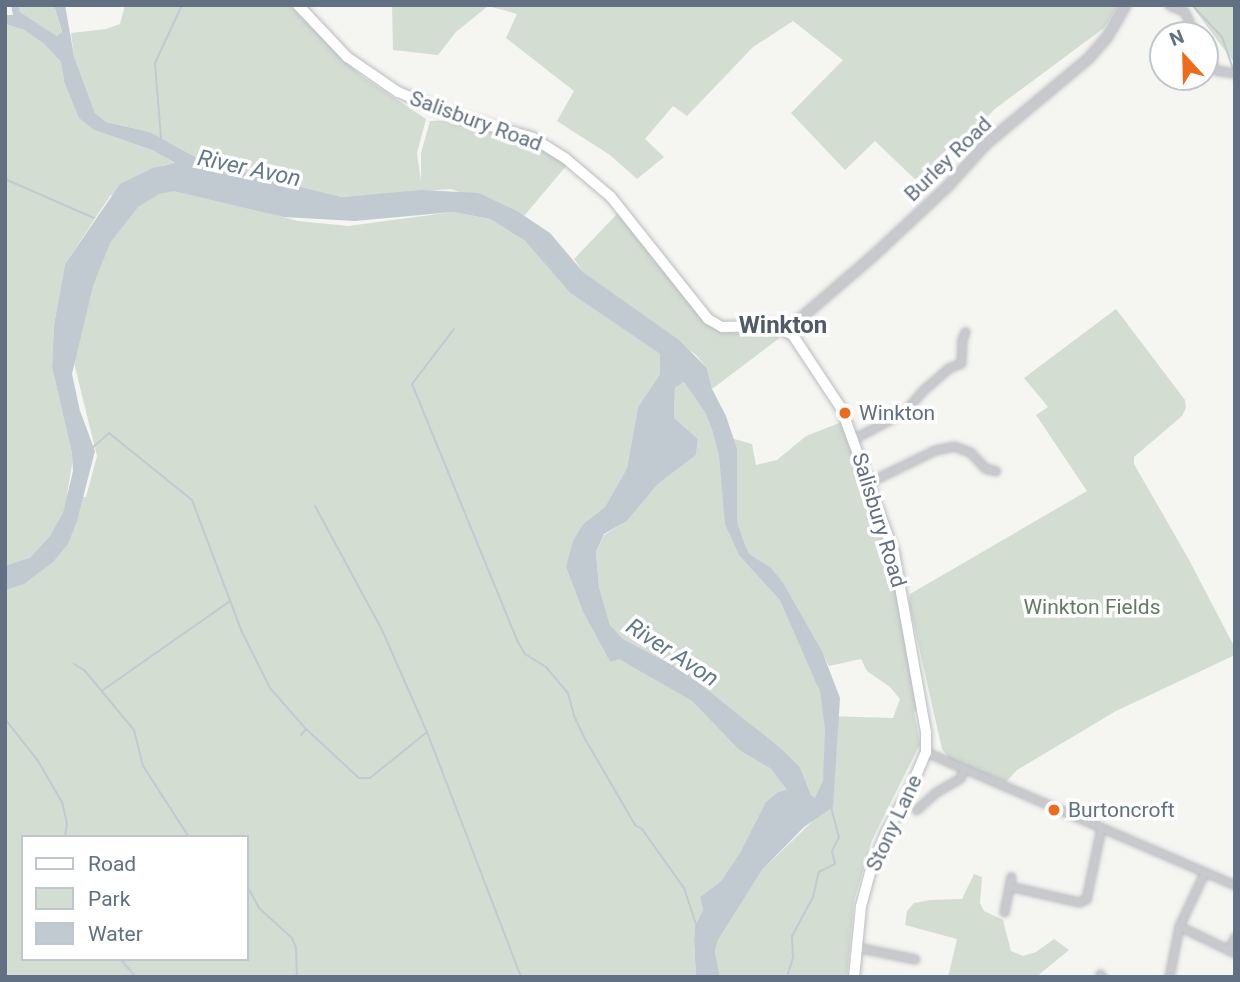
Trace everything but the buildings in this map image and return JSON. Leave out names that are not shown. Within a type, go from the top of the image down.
[{"type":"main road","name":"Salisbury Road","points":[[298,5],[347,57],[398,92],[456,116],[533,138],[565,158],[611,197],[708,319],[722,327],[772,326],[786,330],[796,339],[841,408],[894,553],[925,716],[926,752]]},
{"type":"main road","name":"Stony Lane","points":[[854,977],[860,906],[871,869],[926,752]]},
{"type":"street","name":"Burley Road","points":[[786,330],[872,256],[947,186],[986,143],[1088,58],[1107,36],[1125,5]]},
{"type":"street","points":[[1169,5],[1184,11],[1189,21]]},
{"type":"street","points":[[853,439],[904,412],[948,368],[961,363],[961,339],[965,332]]},
{"type":"street","points":[[869,482],[935,450],[954,446],[970,452],[985,468],[996,471]]},
{"type":"street","points":[[926,752],[1235,885]]},
{"type":"street","points":[[916,810],[936,792],[960,778],[963,770]]},
{"type":"street","points":[[1009,886],[1079,901],[1086,899],[1101,828]]},
{"type":"street","points":[[1169,977],[1179,926],[1204,873]]},
{"type":"street","points":[[1003,912],[1011,877]]},
{"type":"street","points":[[1179,926],[1232,952],[1235,937]]},
{"type":"street","points":[[856,947],[915,960]]},
{"type":"green space","points":[[19,5],[54,5],[62,33],[57,36],[20,12]]},
{"type":"green space","points":[[125,5],[289,5],[360,75],[426,119],[417,153],[421,181],[421,153],[430,121],[454,120],[525,140],[567,165],[524,216],[451,189],[342,197],[208,164],[150,132],[106,122],[95,113],[74,56],[71,33],[106,29],[120,24]]},
{"type":"green space","points":[[392,5],[1119,5],[1104,28],[996,108],[919,183],[875,141],[845,170],[791,113],[843,60],[793,21],[753,47],[687,116],[673,106],[645,139],[664,157],[637,179],[610,155],[557,121],[574,91],[506,38],[517,14],[488,6],[456,32],[438,55],[393,50]]},
{"type":"green space","points":[[1191,5],[1235,5],[1235,60],[1233,61],[1219,42],[1219,21],[1203,21]]},
{"type":"green space","points":[[5,24],[24,30],[44,44],[61,62],[64,81],[94,130],[152,150],[176,164],[164,165],[110,196],[65,264],[54,325],[52,367],[73,459],[67,495],[86,497],[97,456],[74,363],[85,295],[108,236],[139,202],[169,186],[298,221],[348,226],[453,212],[490,219],[525,241],[570,293],[660,354],[660,374],[638,407],[627,468],[605,507],[583,524],[566,567],[583,612],[610,662],[619,658],[692,701],[739,750],[771,769],[787,790],[767,802],[741,851],[721,881],[700,897],[703,910],[695,926],[694,940],[696,977],[5,977]]},
{"type":"green space","points":[[618,213],[707,322],[723,332],[782,336],[712,389],[707,368],[696,355],[583,272],[574,259]]},
{"type":"green space","name":"Winkton Fields","points":[[1116,309],[1185,400],[1186,408],[1182,416],[1134,457],[1134,464],[1188,558],[1235,648],[1235,655],[1116,711],[1017,770],[1006,782],[950,760],[942,749],[909,603],[910,594],[1087,491],[1036,415],[1048,407],[1024,378]]},
{"type":"green space","points":[[684,382],[706,414],[713,433],[752,444],[756,465],[777,460],[806,436],[842,422],[889,551],[919,710],[914,712],[920,744],[872,840],[854,901],[847,977],[720,977],[715,951],[718,940],[762,870],[822,812],[811,795],[800,767],[782,749],[684,671],[623,639],[610,625],[599,587],[596,552],[604,535],[627,521],[658,484],[696,455],[698,439],[674,418],[675,388]],"holes":[[[814,637],[829,666],[861,659],[867,671],[890,687],[900,699],[893,718],[824,716],[820,692],[800,640]]]},
{"type":"green space","points":[[974,874],[982,877],[980,903],[984,911],[1003,920],[1011,951],[1023,956],[1036,952],[1054,939],[1069,950],[1036,977],[948,977],[957,939],[905,925],[907,911],[914,903],[962,899]]},
{"type":"water","points":[[11,5],[19,5],[20,12],[57,36],[62,32],[54,5],[65,5],[74,56],[95,113],[106,122],[150,132],[208,164],[342,197],[422,190],[479,193],[517,211],[550,233],[583,272],[679,340],[707,368],[712,389],[726,416],[737,449],[737,522],[743,540],[749,554],[771,568],[783,583],[822,651],[840,698],[833,807],[804,827],[762,870],[718,940],[715,951],[720,977],[696,977],[694,940],[695,926],[703,910],[700,897],[721,881],[741,851],[766,802],[778,792],[787,790],[771,769],[739,750],[692,701],[619,659],[610,662],[583,612],[566,567],[573,541],[583,524],[605,507],[627,468],[638,407],[660,374],[660,354],[570,293],[525,241],[490,219],[453,212],[355,221],[284,217],[174,191],[159,194],[138,207],[110,243],[93,286],[72,374],[80,411],[95,451],[77,521],[68,544],[53,562],[24,584],[5,590],[5,566],[30,558],[50,536],[63,513],[73,471],[72,454],[52,367],[54,325],[65,264],[120,184],[153,168],[175,163],[152,150],[94,130],[79,118],[64,81],[61,62],[44,44],[24,30],[5,24],[5,15],[13,15]],"holes":[[[684,382],[706,414],[719,455],[725,524],[739,555],[780,600],[820,692],[825,729],[823,781],[815,798],[811,795],[800,767],[782,749],[684,671],[623,639],[610,625],[599,587],[596,552],[604,534],[627,521],[658,484],[696,455],[698,439],[674,418],[675,388]]]},
{"type":"waterway","points":[[161,138],[155,63],[182,5]]},
{"type":"waterway","points":[[1192,5],[1222,37],[1234,71]]},
{"type":"waterway","points":[[1234,76],[1235,105]]},
{"type":"waterway","points":[[5,179],[94,218]]},
{"type":"waterway","points":[[454,329],[412,384],[518,642],[525,654],[546,667],[568,693],[574,716],[585,739],[635,825],[642,829],[684,888],[697,927]]},
{"type":"waterway","points":[[92,448],[109,433],[192,500],[242,632],[270,688],[306,729],[359,778],[370,778],[427,732]]},
{"type":"waterway","points":[[315,506],[382,630],[427,732],[521,977]]},
{"type":"waterway","points":[[103,690],[230,601]]},
{"type":"waterway","points":[[74,664],[85,671],[134,730],[143,766],[188,835]]},
{"type":"waterway","points":[[5,719],[38,761],[62,802],[67,823],[65,835]]},
{"type":"waterway","points":[[301,735],[306,729]]},
{"type":"waterway","points":[[787,977],[793,957],[792,936],[813,897],[819,872],[835,864],[832,851],[839,837],[831,807]]},
{"type":"waterway","points":[[248,888],[260,909],[292,938],[296,948],[297,977]]},
{"type":"waterway","points":[[122,961],[136,977]]},
{"type":"place","name":"Winkton","points":[[845,413]]},
{"type":"place","name":"Burtoncroft","points":[[1054,810]]},
{"type":"district","name":"Winkton","points":[[783,326]]},
{"type":"water label","name":"River Avon","points":[[249,169]]},
{"type":"water label","name":"River Avon","points":[[672,653]]}]
